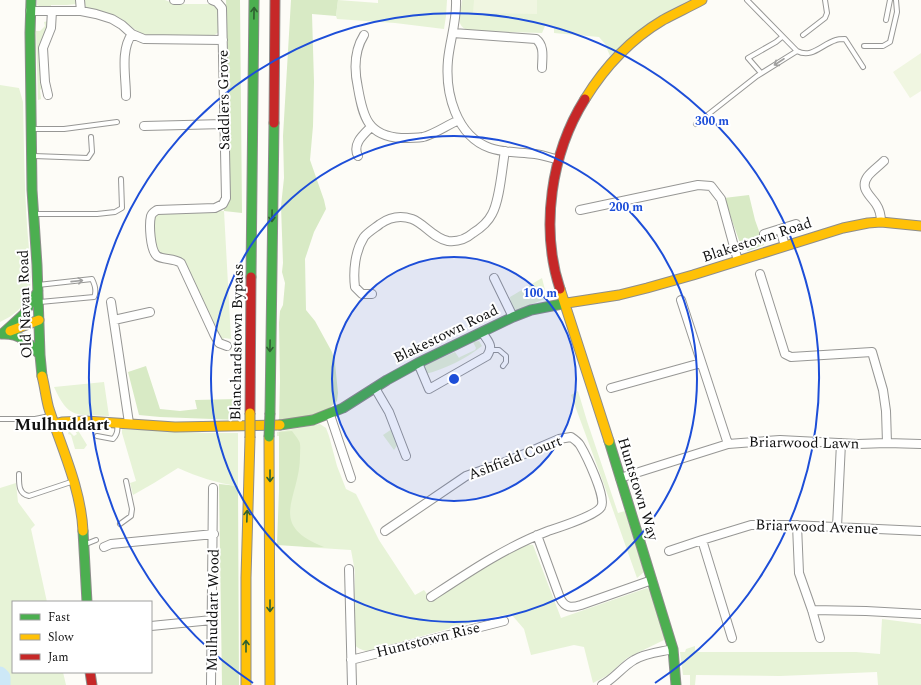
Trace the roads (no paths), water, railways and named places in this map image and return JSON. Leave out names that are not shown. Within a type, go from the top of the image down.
[{"type":"main road","name":"Old Navan Road","points":[[30,0],[32,190],[35,214],[40,355],[45,390],[79,500],[83,523],[87,601]]},
{"type":"main road","points":[[246,0],[245,299],[250,346]]},
{"type":"main road","name":"Blanchardstown Bypass","points":[[246,685],[246,578],[250,438],[254,0]]},
{"type":"main road","points":[[270,685],[270,413],[275,0]]},
{"type":"main road","points":[[273,177],[279,137],[283,0]]},
{"type":"main road","name":"Huntstown Way","points":[[676,685],[673,649],[601,415],[559,286],[553,258],[550,220],[552,186],[567,134],[579,108],[592,87],[609,65],[636,40],[662,21],[702,0]]},
{"type":"main road","name":"Blakestown Road","points":[[54,420],[62,422],[116,422],[194,427],[281,425],[313,420],[330,415],[344,408],[418,363],[513,317],[531,310],[640,290],[843,228],[868,222],[921,226]]},
{"type":"main road","points":[[1,335],[24,314],[38,288]]},
{"type":"main road","points":[[1,335],[39,320]]},
{"type":"main road","points":[[1,335],[15,335],[24,338],[40,355]]},
{"type":"main road","points":[[90,673],[92,685]]},
{"type":"street","points":[[80,0],[81,11]]},
{"type":"street","points":[[174,0],[180,0]]},
{"type":"street","name":"Saddlers Grove","points":[[212,0],[217,2],[222,8],[226,198],[223,204],[214,208],[160,209],[152,213],[150,220],[152,247],[154,252],[161,258],[172,259],[181,263],[214,334],[219,343],[227,346]]},
{"type":"street","points":[[456,0],[456,12],[448,59],[448,77],[453,102],[459,120],[468,134],[477,142],[492,149],[535,154],[559,160]]},
{"type":"street","points":[[30,11],[81,11],[112,19],[141,39],[223,40]]},
{"type":"street","points":[[48,95],[45,82],[44,48],[51,28],[52,11]]},
{"type":"street","points":[[453,33],[536,39],[541,44],[542,48],[542,68]]},
{"type":"street","points":[[126,96],[125,50],[128,39],[132,34]]},
{"type":"street","points":[[364,35],[356,52],[355,74],[364,114],[371,127],[378,132],[387,135],[413,138],[426,136],[459,120]]},
{"type":"street","points":[[144,126],[224,124]]},
{"type":"street","points":[[358,156],[356,150],[357,144],[371,127]]},
{"type":"street","points":[[372,294],[362,294],[355,287],[355,262],[358,248],[364,236],[394,217],[413,219],[437,237],[448,241],[461,240],[468,237],[485,223],[493,213],[505,151]]},
{"type":"street","points":[[881,222],[880,211],[876,204],[867,195],[864,184],[867,177],[884,161]]},
{"type":"street","points":[[580,210],[698,185],[711,186],[721,199],[738,261]]},
{"type":"street","points":[[764,234],[796,224]]},
{"type":"street","points":[[780,229],[785,246]]},
{"type":"street","points":[[760,274],[785,354],[791,357],[872,352],[883,390],[886,411],[887,443]]},
{"type":"street","points":[[494,278],[513,317]]},
{"type":"street","points":[[681,300],[728,444]]},
{"type":"street","points":[[111,302],[129,423]]},
{"type":"street","points":[[114,320],[150,312]]},
{"type":"street","points":[[418,363],[429,389],[487,356],[491,350],[491,346],[482,332]]},
{"type":"street","points":[[611,388],[701,363]]},
{"type":"street","points":[[375,388],[389,412],[402,453]]},
{"type":"street","points":[[330,415],[351,478]]},
{"type":"street","name":"Ashfield Court","points":[[385,531],[454,482],[466,476],[508,461],[559,438],[571,437],[579,444],[590,465],[602,495],[602,505],[598,511],[537,536],[484,563],[431,597]]},
{"type":"street","name":"Briarwood Lawn","points":[[620,478],[728,444],[780,440],[858,444],[921,444]]},
{"type":"street","points":[[837,527],[841,443]]},
{"type":"street","name":"Mulhuddart Wood","points":[[212,685],[214,534],[213,488]]},
{"type":"street","name":"Briarwood Avenue","points":[[669,551],[746,526],[837,527],[921,531]]},
{"type":"street","points":[[797,526],[799,573],[820,638]]},
{"type":"street","points":[[104,547],[111,544],[214,534]]},
{"type":"street","points":[[537,536],[562,603],[567,607],[573,608],[583,605],[652,580]]},
{"type":"street","points":[[702,540],[732,638]]},
{"type":"street","points":[[350,569],[352,685]]},
{"type":"street","points":[[812,610],[921,614]]},
{"type":"street","points":[[152,626],[212,620]]},
{"type":"street","name":"Huntstown Rise","points":[[351,660],[485,622],[504,621]]},
{"type":"street","points":[[602,685],[636,658],[673,649]]},
{"type":"lane","points":[[747,0],[800,53],[812,53],[836,40],[845,39],[863,67]]},
{"type":"lane","points":[[802,35],[825,18],[827,13],[825,0]]},
{"type":"lane","points":[[886,20],[890,0]]},
{"type":"lane","points":[[864,46],[883,46],[890,42],[897,12],[896,0]]},
{"type":"lane","points":[[761,73],[747,59],[776,42],[782,36]]},
{"type":"lane","points":[[696,124],[761,73],[797,50]]},
{"type":"lane","points":[[31,129],[64,129],[117,122]]},
{"type":"lane","points":[[32,156],[88,158],[92,152],[92,137]]},
{"type":"lane","points":[[35,214],[97,214],[115,212],[122,208],[121,179]]},
{"type":"lane","points":[[38,288],[92,279],[96,293],[94,297],[39,302]]},
{"type":"lane","points":[[491,350],[499,350],[506,356],[506,362],[503,366]]},
{"type":"lane","points":[[0,419],[54,420]]},
{"type":"lane","points":[[97,436],[114,439],[118,430],[116,422]]},
{"type":"lane","points":[[19,474],[22,492],[24,495],[29,496],[74,480]]},
{"type":"lane","points":[[120,524],[131,516],[132,509],[126,482]]},
{"type":"lane","points":[[84,545],[96,540]]},
{"type":"waterway","points":[[0,674],[3,677],[3,685]]},
{"type":"district","name":"Mulhuddart","points":[[62,425]]}]
